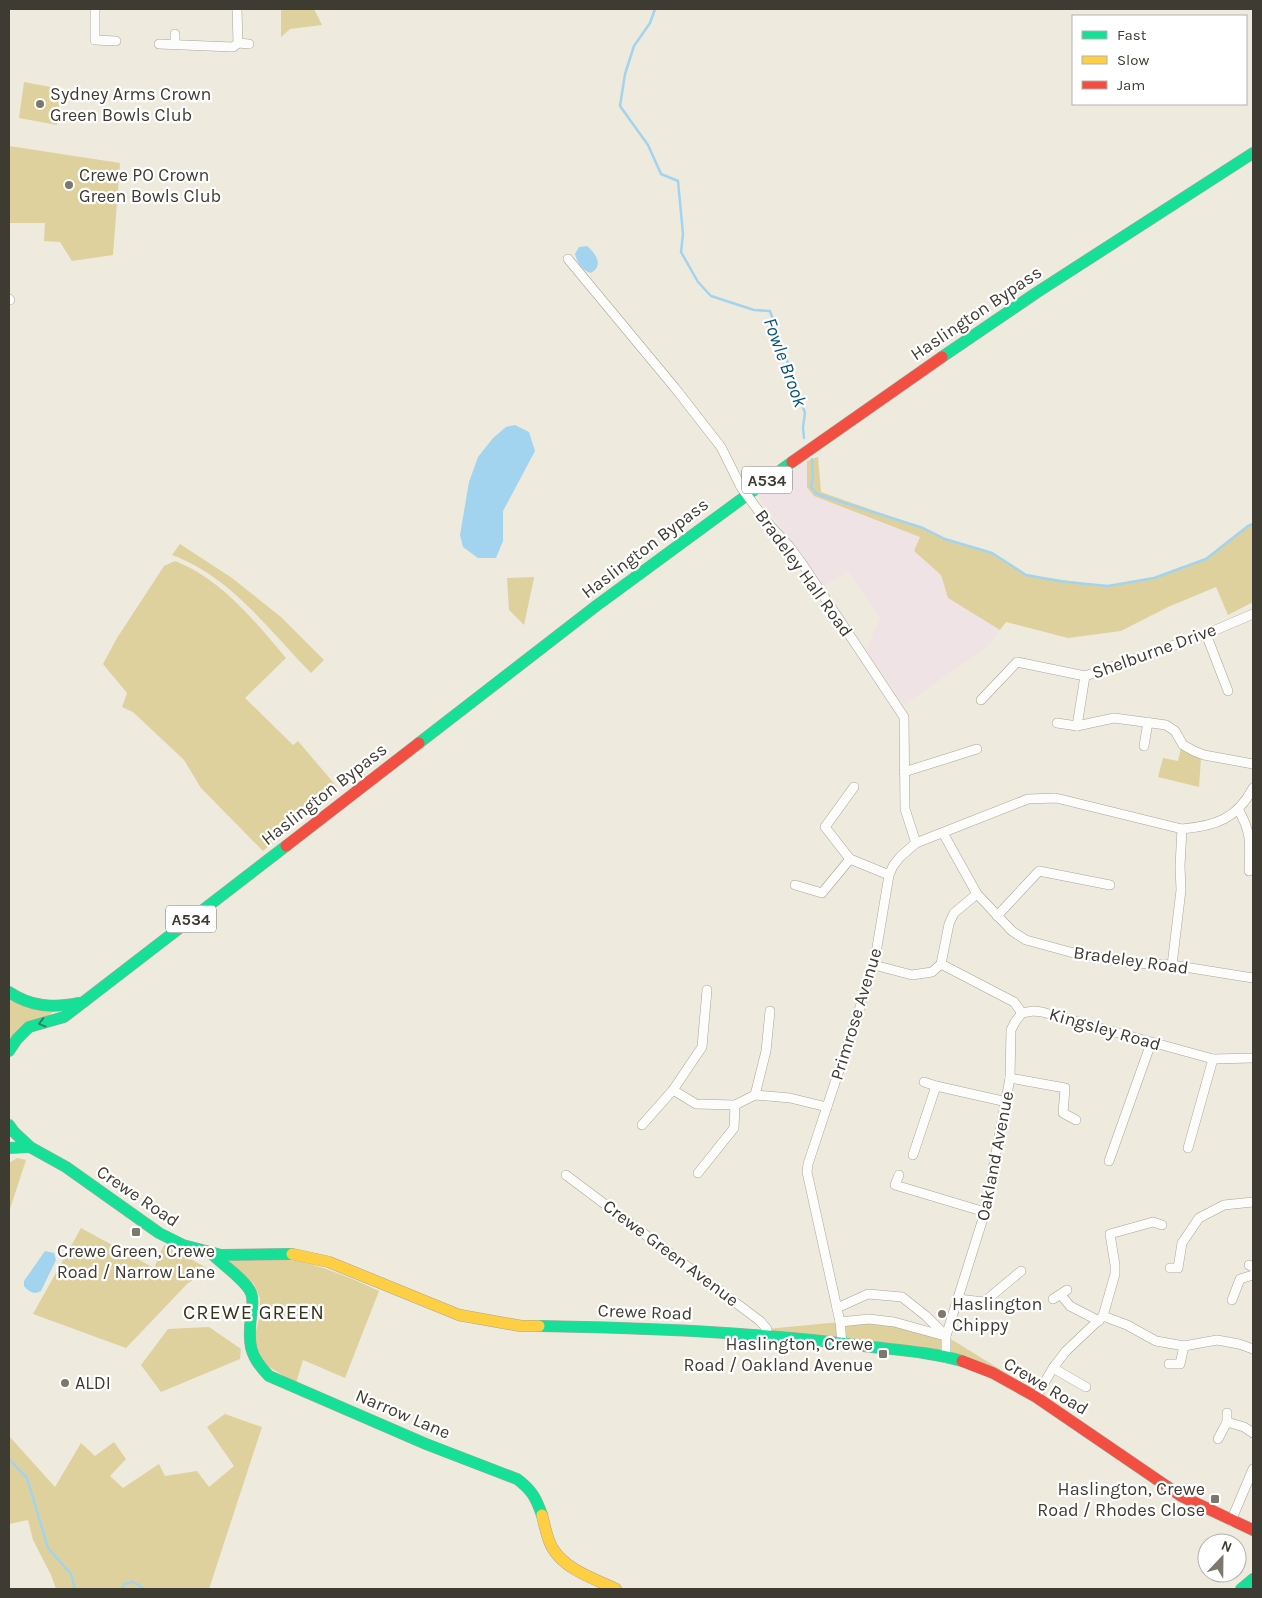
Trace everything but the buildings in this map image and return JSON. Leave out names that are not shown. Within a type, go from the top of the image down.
[{"type":"main road","name":"Haslington Bypass","points":[[9,1051],[17,1039],[30,1027],[64,1017],[72,1012],[81,1002],[202,911],[588,612],[769,478],[1036,293],[1253,153]]},
{"type":"main road","name":"Haslington Bypass","points":[[9,992],[26,1003],[37,1006],[62,1006],[81,1002]]},
{"type":"main road","name":"Crewe Road","points":[[9,1125],[30,1147],[73,1172],[164,1236],[183,1245],[210,1252],[235,1255],[293,1254],[329,1262],[459,1315],[521,1326],[651,1328],[842,1343],[946,1358],[985,1370],[1036,1396],[1181,1496],[1253,1530]]},
{"type":"main road","points":[[9,1148],[30,1147]]},
{"type":"main road","name":"Narrow Lane","points":[[210,1252],[227,1269],[241,1279],[250,1291],[253,1300],[250,1332],[252,1357],[268,1376],[426,1444],[517,1479],[529,1488],[537,1501],[553,1549],[574,1570],[616,1589]]},
{"type":"main road","points":[[1241,1589],[1253,1579]]},
{"type":"street","points":[[94,9],[96,40],[116,41]]},
{"type":"street","points":[[237,9],[238,43]]},
{"type":"street","points":[[175,34],[175,44]]},
{"type":"street","points":[[159,44],[226,48],[233,47],[238,43],[249,44]]},
{"type":"street","name":"Bradeley Hall Road","points":[[568,259],[721,446],[741,487],[766,521],[789,546],[803,565],[904,717],[904,809],[916,843]]},
{"type":"street","name":"Shelburne Drive","points":[[981,700],[1016,662],[1085,676],[1206,634],[1253,614]]},
{"type":"street","points":[[1206,634],[1228,691]]},
{"type":"street","points":[[1077,726],[1085,676]]},
{"type":"street","points":[[1056,723],[1077,726],[1114,718],[1166,725],[1175,731],[1184,745],[1199,753],[1229,761],[1253,764]]},
{"type":"street","points":[[1144,746],[1148,722]]},
{"type":"street","points":[[904,772],[977,749]]},
{"type":"street","points":[[854,787],[825,827],[850,859],[888,875]]},
{"type":"street","name":"Primrose Avenue","points":[[842,1343],[840,1322],[807,1172],[808,1164],[874,965],[888,875],[900,856],[916,843],[1028,799],[1056,798],[1182,829],[1202,827],[1221,821],[1246,801],[1253,788]]},
{"type":"street","points":[[1238,809],[1246,823],[1250,838],[1250,871]]},
{"type":"street","points":[[1172,965],[1181,890],[1182,829]]},
{"type":"street","name":"Bradeley Road","points":[[944,833],[977,894],[1012,931],[1026,940],[1070,952],[1131,964],[1172,965],[1253,978]]},
{"type":"street","points":[[795,885],[822,893],[850,859]]},
{"type":"street","points":[[997,916],[1039,871],[1110,886]]},
{"type":"street","points":[[874,965],[912,976],[932,972],[941,964],[949,924],[954,912],[977,894]]},
{"type":"street","points":[[941,964],[1014,1002],[1022,1014]]},
{"type":"street","points":[[642,1125],[673,1090],[702,1047],[707,990]]},
{"type":"street","points":[[755,1095],[766,1050],[770,1011]]},
{"type":"street","name":"Kingsley Road","points":[[1022,1014],[1033,1011],[1042,1012],[1213,1059],[1253,1058]]},
{"type":"street","name":"Oakland Avenue","points":[[946,1358],[946,1336],[985,1212],[1007,1102],[1010,1078],[1011,1030],[1022,1014]]},
{"type":"street","points":[[1109,1161],[1151,1042]]},
{"type":"street","points":[[1188,1148],[1213,1059]]},
{"type":"street","points":[[1010,1078],[1065,1088],[1063,1112],[1076,1120]]},
{"type":"street","points":[[924,1082],[1007,1102]]},
{"type":"street","points":[[914,1155],[936,1086]]},
{"type":"street","points":[[673,1090],[696,1104],[735,1105],[755,1095],[790,1098],[827,1107]]},
{"type":"street","points":[[698,1173],[734,1128],[735,1105]]},
{"type":"street","points":[[899,1175],[895,1185],[985,1212]]},
{"type":"street","name":"Crewe Green Avenue","points":[[566,1176],[760,1321],[767,1328],[767,1336]]},
{"type":"street","points":[[1177,1270],[1182,1243],[1199,1218],[1224,1205],[1253,1202]]},
{"type":"street","points":[[1036,1396],[1066,1351],[1101,1319],[1115,1274],[1110,1234],[1153,1222],[1162,1225]]},
{"type":"street","points":[[958,1299],[984,1302],[1021,1271]]},
{"type":"street","points":[[1232,1300],[1240,1279],[1253,1274]]},
{"type":"street","points":[[837,1308],[868,1294],[902,1298],[926,1316],[946,1336]]},
{"type":"street","points":[[1060,1295],[1070,1306],[1101,1319],[1126,1325],[1156,1341],[1184,1346],[1217,1340],[1239,1344],[1253,1350]]},
{"type":"street","points":[[840,1322],[868,1319],[894,1322],[946,1336]]},
{"type":"street","points":[[1170,1364],[1182,1367],[1184,1346]]},
{"type":"street","points":[[1053,1368],[1086,1387]]},
{"type":"street","points":[[1218,1439],[1227,1417],[1253,1433]]},
{"type":"street","points":[[1231,1521],[1253,1469]]},
{"type":"shaded area","points":[[281,9],[314,9],[322,25],[290,29],[281,37]]},
{"type":"shaded area","name":"Sydney Arms Crown Green Bowls Club","points":[[24,82],[61,89],[57,125],[19,118]]},
{"type":"shaded area","points":[[9,146],[120,163],[113,255],[72,261],[60,242],[44,241],[45,223],[9,223]]},
{"type":"shaded area","points":[[818,457],[821,492],[923,528],[945,539],[992,553],[1026,575],[1108,586],[1154,578],[1206,559],[1253,524],[1253,602],[1228,615],[1216,587],[1168,607],[1121,631],[1068,638],[1006,622],[1000,630],[948,598],[941,575],[914,551],[920,537],[814,496],[807,487],[807,461]]},
{"type":"shaded area","points":[[807,461],[807,486],[814,496],[920,537],[914,551],[941,575],[948,598],[1000,630],[987,647],[904,705],[866,650],[880,618],[848,571],[823,587],[758,495]]},
{"type":"shaded area","points":[[180,544],[232,578],[281,617],[324,660],[311,673],[264,622],[230,590],[193,564],[172,555]]},
{"type":"shaded area","points":[[175,561],[207,579],[236,602],[286,658],[245,698],[293,745],[298,741],[338,788],[263,851],[201,788],[184,760],[133,712],[122,707],[127,693],[103,664],[117,638],[164,566]]},
{"type":"shaded area","points":[[534,577],[524,625],[509,610],[507,578]]},
{"type":"shaded area","points":[[1181,748],[1201,758],[1199,787],[1158,777],[1163,758],[1178,761]]},
{"type":"shaded area","points":[[9,992],[62,1006],[36,1024],[9,1051]]},
{"type":"shaded area","points":[[17,1158],[26,1160],[9,1212],[9,1163]]},
{"type":"shaded area","points":[[81,1228],[154,1268],[164,1245],[209,1269],[187,1284],[126,1348],[33,1314]]},
{"type":"shaded area","points":[[278,1258],[330,1270],[379,1291],[345,1378],[303,1360],[296,1383],[264,1364],[254,1339],[259,1319],[260,1299],[254,1284],[229,1262],[233,1259]]},
{"type":"shaded area","points":[[869,1319],[946,1336],[1038,1393],[977,1366],[767,1336],[767,1329],[840,1322],[843,1342],[847,1324]]},
{"type":"shaded area","points":[[209,1327],[241,1349],[240,1359],[161,1392],[141,1365],[168,1329]]},
{"type":"shaded area","points":[[225,1414],[262,1427],[209,1589],[56,1589],[33,1540],[28,1520],[9,1524],[9,1436],[55,1487],[81,1443],[95,1456],[114,1442],[126,1459],[110,1476],[123,1488],[159,1464],[165,1476],[197,1471],[209,1487],[234,1466],[207,1427]]},
{"type":"water","points":[[587,246],[596,256],[598,263],[595,270],[591,273],[580,266],[575,254],[579,247]]},
{"type":"water","points":[[515,425],[529,432],[535,451],[503,511],[503,541],[496,558],[478,558],[463,547],[460,535],[469,482],[478,457],[493,438],[506,427]]},
{"type":"water","points":[[45,1251],[54,1253],[56,1260],[41,1291],[32,1292],[24,1286],[24,1281]]},
{"type":"waterway","name":"Fowle Brook","points":[[655,9],[650,23],[634,46],[625,74],[620,106],[648,145],[661,174],[678,181],[683,234],[681,252],[698,282],[711,296],[754,310],[770,311],[805,413],[804,438]]},
{"type":"waterway","name":"Fowle Brook","points":[[812,459],[813,476],[811,487],[817,494],[923,528],[945,539],[992,553],[1026,575],[1065,582],[1108,586],[1154,578],[1206,559],[1253,524]]},
{"type":"waterway","points":[[9,1459],[27,1478],[48,1548],[71,1574],[75,1589]]},
{"type":"waterway","points":[[122,1589],[124,1584],[133,1582],[145,1589]]},
{"type":"traffic: fast","points":[[942,357],[1036,293],[1253,153]]},
{"type":"traffic: fast","points":[[419,743],[596,606],[792,462]]},
{"type":"traffic: fast","points":[[9,1051],[17,1039],[29,1027],[64,1017],[286,846]]},
{"type":"traffic: fast","points":[[9,992],[26,1001],[42,1005],[60,1006],[79,1003]]},
{"type":"traffic: fast","points":[[9,1125],[30,1147],[66,1167],[159,1233],[183,1245],[221,1255],[292,1254]]},
{"type":"traffic: fast","points":[[9,1148],[30,1147]]},
{"type":"traffic: fast","points":[[210,1252],[239,1277],[251,1293],[251,1349],[257,1362],[269,1376],[426,1444],[517,1479],[533,1495],[542,1515]]},
{"type":"traffic: fast","points":[[539,1326],[783,1337],[938,1355],[962,1361]]},
{"type":"traffic: fast","points":[[1241,1589],[1253,1579]]},
{"type":"traffic: slow","points":[[292,1254],[329,1262],[459,1315],[521,1326],[539,1326]]},
{"type":"traffic: slow","points":[[542,1515],[549,1541],[565,1563],[616,1589]]},
{"type":"traffic: jam","points":[[792,462],[942,357]]},
{"type":"traffic: jam","points":[[286,846],[419,743]]},
{"type":"traffic: jam","points":[[962,1361],[993,1373],[1036,1397],[1181,1496],[1253,1530]]},
{"type":"place","name":"Sydney Arms Crown Green Bowls Club","points":[[40,104]]},
{"type":"place","name":"Crewe PO Crown Green Bowls Club","points":[[69,185]]},
{"type":"place","name":"Crewe Green, Crewe Road / Narrow Lane","points":[[136,1232]]},
{"type":"place","name":"Haslington Chippy","points":[[942,1314]]},
{"type":"place","name":"Haslington, Crewe Road / Oakland Avenue","points":[[883,1354]]},
{"type":"place","name":"ALDI","points":[[65,1383]]},
{"type":"place","name":"Haslington, Crewe Road / Rhodes Close","points":[[1215,1499]]},
{"type":"district","name":"CREWE GREEN","points":[[254,1312]]}]
